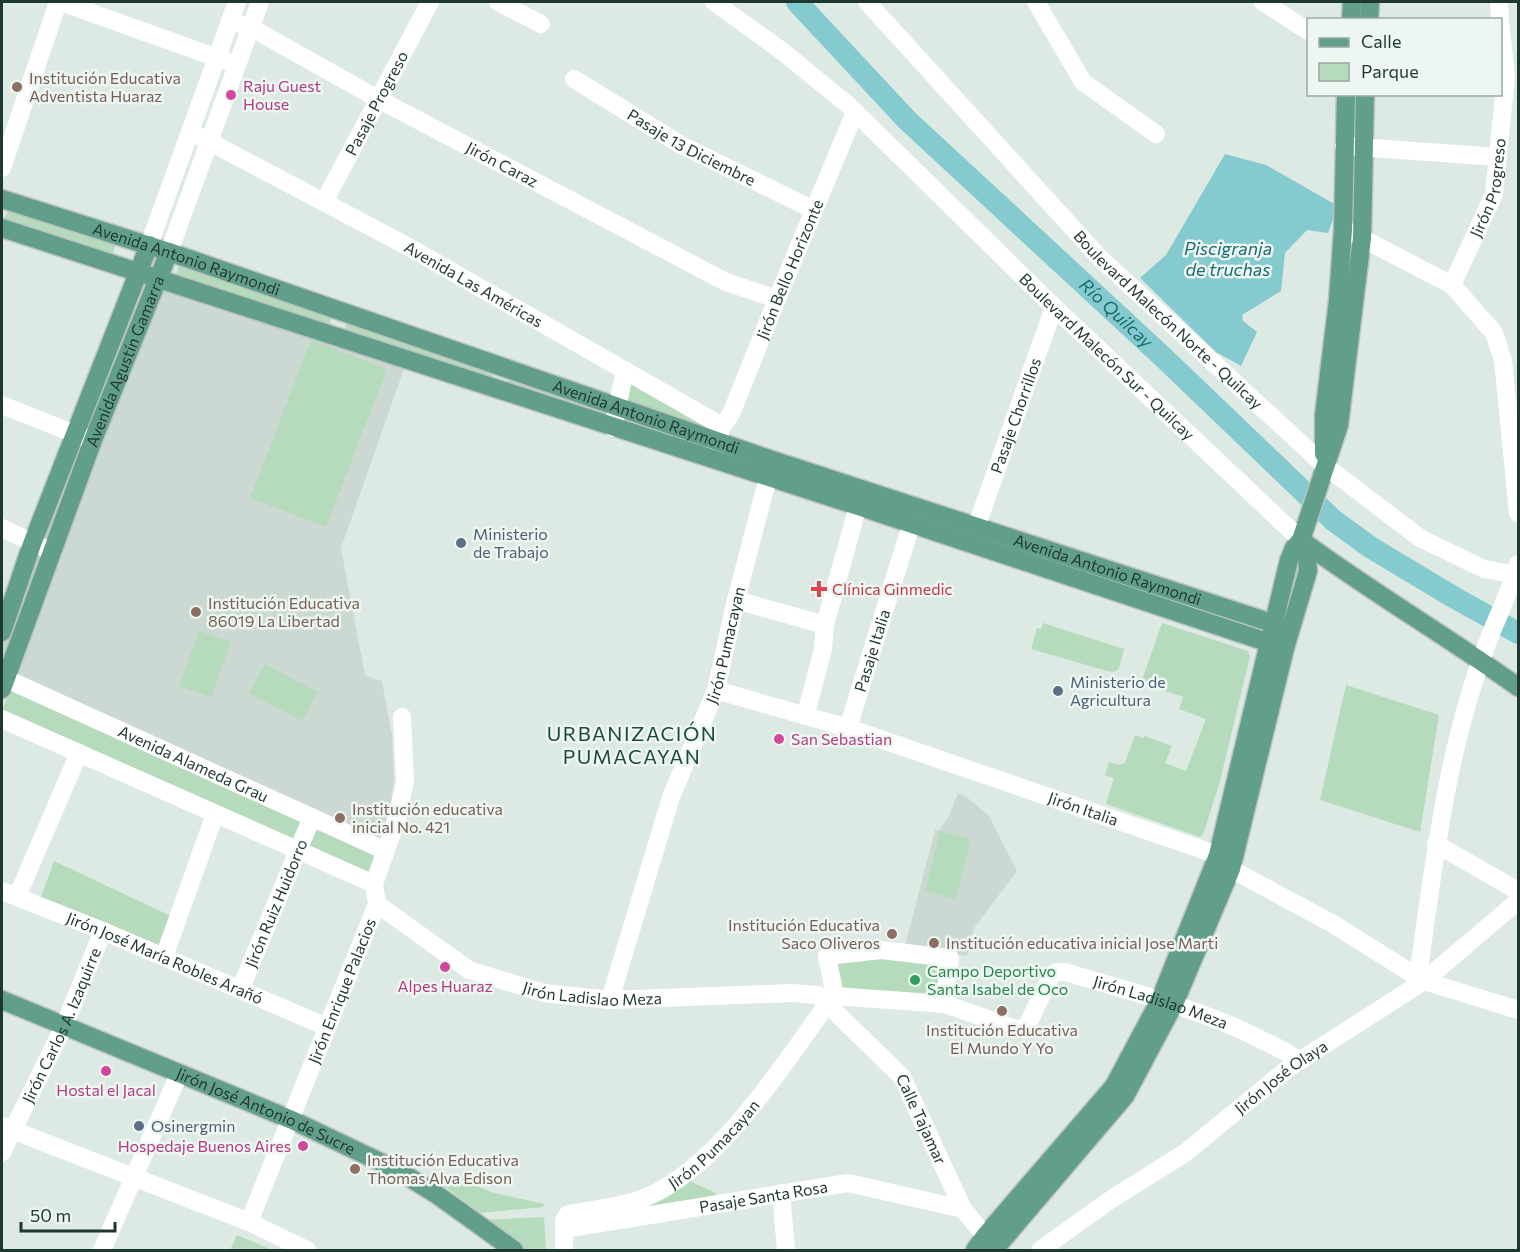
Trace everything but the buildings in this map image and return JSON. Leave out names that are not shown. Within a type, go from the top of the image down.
[{"type":"main road","points":[[1351,18],[1352,2]]},
{"type":"main road","points":[[1369,18],[1370,2]]},
{"type":"main road","points":[[1322,472],[1324,415],[1338,300],[1343,229],[1346,96]]},
{"type":"main road","points":[[1167,1002],[1218,855],[1282,627],[1308,571],[1303,532],[1339,425],[1362,238],[1365,96]]},
{"type":"main road","name":"Avenida Antonio Raymondi","points":[[2,199],[149,245],[617,406],[720,434],[772,459],[1282,627]]},
{"type":"main road","name":"Avenida Antonio Raymondi","points":[[2,228],[498,391],[858,506],[1277,645]]},
{"type":"main road","name":"Avenida Agustín Gamarra","points":[[2,632],[32,544],[149,245]]},
{"type":"main road","name":"Avenida Agustín Gamarra","points":[[3,681],[93,441],[169,252]]},
{"type":"main road","points":[[333,335],[341,311]]},
{"type":"main road","points":[[498,391],[506,368]]},
{"type":"main road","name":"Boulevard Malecón Sur - Quilcay","points":[[1303,532],[1354,579],[1518,687]]},
{"type":"main road","points":[[988,1246],[1094,1121],[1125,1096],[1231,868],[1277,645]]},
{"type":"main road","name":"Jirón José Antonio de Sucre","points":[[2,1000],[292,1120],[399,1171],[436,1194],[514,1251]]},
{"type":"street","points":[[2,168],[60,2],[235,64]]},
{"type":"street","name":"Avenida Agustín Gamarra","points":[[149,245],[191,132],[215,57],[237,2]]},
{"type":"street","name":"Avenida Agustín Gamarra","points":[[169,252],[235,64],[260,2]]},
{"type":"street","name":"Pasaje Progreso","points":[[324,202],[429,2]]},
{"type":"street","points":[[498,2],[541,24]]},
{"type":"street","name":"Boulevard Malecón Sur - Quilcay","points":[[714,2],[782,51],[855,112],[1054,307],[1303,532]]},
{"type":"street","name":"Boulevard Malecón Norte - Quilcay","points":[[867,2],[1099,257],[1322,472],[1420,538],[1484,569],[1515,577]]},
{"type":"street","points":[[1036,2],[1083,81],[1156,134]]},
{"type":"street","points":[[1263,2],[1307,30]]},
{"type":"street","name":"Jirón Progreso","points":[[1499,2],[1500,18]]},
{"type":"street","name":"Jirón Caraz","points":[[230,21],[250,27],[378,99],[726,282],[777,299]]},
{"type":"street","name":"Jirón Progreso","points":[[1452,285],[1494,194],[1512,79],[1502,30]]},
{"type":"street","name":"Pasaje 13 Diciembre","points":[[574,79],[681,145],[814,210]]},
{"type":"street","name":"Jirón Bello Horizonte","points":[[720,434],[731,414],[855,112]]},
{"type":"street","name":"Avenida Las Américas","points":[[191,132],[405,245],[625,370],[720,434]]},
{"type":"street","points":[[1344,146],[1498,157]]},
{"type":"street","points":[[1343,229],[1452,285],[1494,333],[1503,360],[1518,513]]},
{"type":"street","name":"Pasaje Chorrillos","points":[[977,525],[1054,307]]},
{"type":"street","points":[[613,428],[625,370]]},
{"type":"street","points":[[2,405],[93,441]]},
{"type":"street","points":[[713,460],[720,434]]},
{"type":"street","name":"Jirón Pumacayan","points":[[610,1000],[671,797],[716,690],[772,459]]},
{"type":"street","points":[[806,714],[823,649],[825,625],[858,506]]},
{"type":"street","name":"Pasaje Italia","points":[[848,728],[917,506]]},
{"type":"street","points":[[2,528],[52,552]]},
{"type":"street","points":[[1421,979],[1436,844],[1466,700],[1486,642],[1515,577]]},
{"type":"street","points":[[736,600],[825,625]]},
{"type":"street","name":"Avenida Alameda Grau","points":[[3,681],[386,851]]},
{"type":"street","name":"Jirón Italia","points":[[716,690],[806,714],[1218,855],[1231,868],[1333,924],[1421,979],[1518,1010]]},
{"type":"street","points":[[2,719],[374,884],[397,819],[405,781],[402,717]]},
{"type":"street","points":[[9,894],[78,753]]},
{"type":"street","points":[[164,957],[215,814]]},
{"type":"street","name":"Jirón Ruiz Huidorro","points":[[240,990],[312,817]]},
{"type":"street","points":[[1436,844],[1518,891]]},
{"type":"street","name":"Jirón Enrique Palacios","points":[[249,1222],[378,904],[374,884]]},
{"type":"street","name":"Jirón José María Robles Arañó","points":[[9,894],[103,931],[327,1027]]},
{"type":"street","name":"Jirón José Olaya","points":[[1040,1251],[1113,1198],[1185,1153],[1300,1061],[1421,979],[1518,901]]},
{"type":"street","name":"Jirón Ladislao Meza","points":[[378,904],[469,970],[544,993],[610,1000],[792,993],[818,995],[832,1000],[944,1004],[1007,1027],[1024,1029],[1051,975],[1065,972],[1167,1002],[1236,1027],[1289,1053],[1300,1061]]},
{"type":"street","name":"Jirón Carlos A. Izaquirre","points":[[2,1152],[7,1128],[64,1026],[103,931]]},
{"type":"street","points":[[832,1000],[827,957],[881,950],[950,958],[944,1004]]},
{"type":"street","name":"Jirón Pumacayan","points":[[564,1229],[564,1220],[568,1214],[629,1204],[650,1196],[693,1166],[720,1143],[746,1114],[832,1000]]},
{"type":"street","name":"Calle Tajamar","points":[[832,1000],[902,1077],[963,1209],[988,1246]]},
{"type":"street","points":[[102,1251],[179,1074]]},
{"type":"street","points":[[7,1128],[249,1222],[308,1251]]},
{"type":"street","name":"Pasaje Santa Rosa","points":[[564,1229],[848,1184],[963,1209]]},
{"type":"street","points":[[781,1193],[786,1251]]},
{"type":"street","points":[[564,1229],[564,1251]]},
{"type":"shaded area","name":"Institución Educativa 86019 La Libertad","points":[[161,287],[404,369],[341,548],[365,675],[382,681],[392,735],[394,779],[391,801],[379,842],[16,676]]},
{"type":"shaded area","points":[[958,793],[989,816],[1017,871],[974,928],[967,956],[904,950],[935,830],[940,830],[949,816]]},
{"type":"green space","points":[[9,208],[116,243],[111,259],[3,223]]},
{"type":"green space","points":[[180,263],[332,314],[330,324],[176,275]]},
{"type":"green space","points":[[135,286],[145,290],[90,430],[81,428]]},
{"type":"green space","points":[[348,320],[494,370],[492,378],[344,330]]},
{"type":"green space","points":[[311,340],[387,369],[326,527],[250,498]]},
{"type":"green space","points":[[509,376],[611,408],[609,416],[506,384]]},
{"type":"green space","points":[[630,382],[707,428],[623,404]]},
{"type":"green space","points":[[71,453],[81,458],[51,539],[40,536]]},
{"type":"green space","points":[[33,552],[44,554],[2,667],[2,642]]},
{"type":"green space","points":[[1043,623],[1124,649],[1119,668],[1111,672],[1031,649],[1037,628],[1041,629]]},
{"type":"green space","points":[[1162,623],[1248,651],[1250,656],[1220,781],[1203,835],[1200,837],[1106,804],[1114,778],[1105,775],[1109,762],[1119,765],[1125,763],[1135,735],[1143,738],[1145,736],[1172,746],[1165,763],[1186,771],[1206,719],[1179,709],[1183,697],[1141,683]]},
{"type":"green space","points":[[199,631],[231,642],[211,697],[179,686]]},
{"type":"green space","points":[[265,664],[318,692],[302,721],[249,693]]},
{"type":"green space","points":[[1346,685],[1439,715],[1420,832],[1320,800]]},
{"type":"green space","points":[[11,689],[304,820],[294,841],[2,711]]},
{"type":"green space","points":[[312,822],[383,852],[372,879],[303,847]]},
{"type":"green space","points":[[940,831],[971,839],[956,899],[925,891]]},
{"type":"green space","points":[[54,861],[175,918],[164,950],[40,900]]},
{"type":"green space","points":[[891,954],[944,963],[942,998],[840,990],[836,959]]},
{"type":"green space","points":[[443,1177],[468,1186],[470,1183],[494,1193],[544,1204],[543,1207],[480,1213],[439,1182]]},
{"type":"green space","points":[[685,1179],[716,1193],[716,1197],[648,1209],[645,1203]]},
{"type":"green space","points":[[544,1217],[546,1250],[523,1250],[482,1220]]},
{"type":"green space","points":[[237,1235],[272,1250],[230,1250]]},
{"type":"water","name":"Piscigranja de truchas","points":[[1225,154],[1266,165],[1338,206],[1328,233],[1307,230],[1285,253],[1281,291],[1242,315],[1243,321],[1257,332],[1241,366],[1216,352],[1140,278],[1166,255]]},
{"type":"waterway","name":"Río Quilcay","points":[[797,2],[907,120],[1164,358],[1333,520],[1370,547],[1518,633]]},
{"type":"waterway","points":[[1514,631],[1518,628]]},
{"type":"place","name":"Institución Educativa Adventista Huaraz","points":[[17,87]]},
{"type":"place","name":"Raju Guest House","points":[[231,95]]},
{"type":"place","name":"Ministerio de Trabajo","points":[[461,543]]},
{"type":"place","name":"Clínica Ginmedic","points":[[819,589]]},
{"type":"place","name":"Institución Educativa 86019 La Libertad","points":[[196,612]]},
{"type":"place","name":"Ministerio de Agricultura","points":[[1058,691]]},
{"type":"place","name":"San Sebastian","points":[[779,739]]},
{"type":"place","name":"Institución educativa inicial No. 421","points":[[340,818]]},
{"type":"place","name":"Institución Educativa Saco Oliveros","points":[[892,934]]},
{"type":"place","name":"Institución educativa inicial Jose Marti","points":[[934,943]]},
{"type":"place","name":"Alpes Huaraz","points":[[445,967]]},
{"type":"place","name":"Campo Deportivo Santa Isabel de Oco","points":[[915,980]]},
{"type":"place","name":"Institución Educativa El Mundo Y Yo","points":[[1002,1011]]},
{"type":"place","name":"Hostal el Jacal","points":[[106,1071]]},
{"type":"place","name":"Osinergmin","points":[[139,1126]]},
{"type":"place","name":"Hospedaje Buenos Aires","points":[[303,1146]]},
{"type":"place","name":"Institución Educativa Thomas Alva Edison","points":[[355,1169]]},
{"type":"district","name":"URBANIZACIÓN PUMACAYAN","points":[[632,746]]}]
